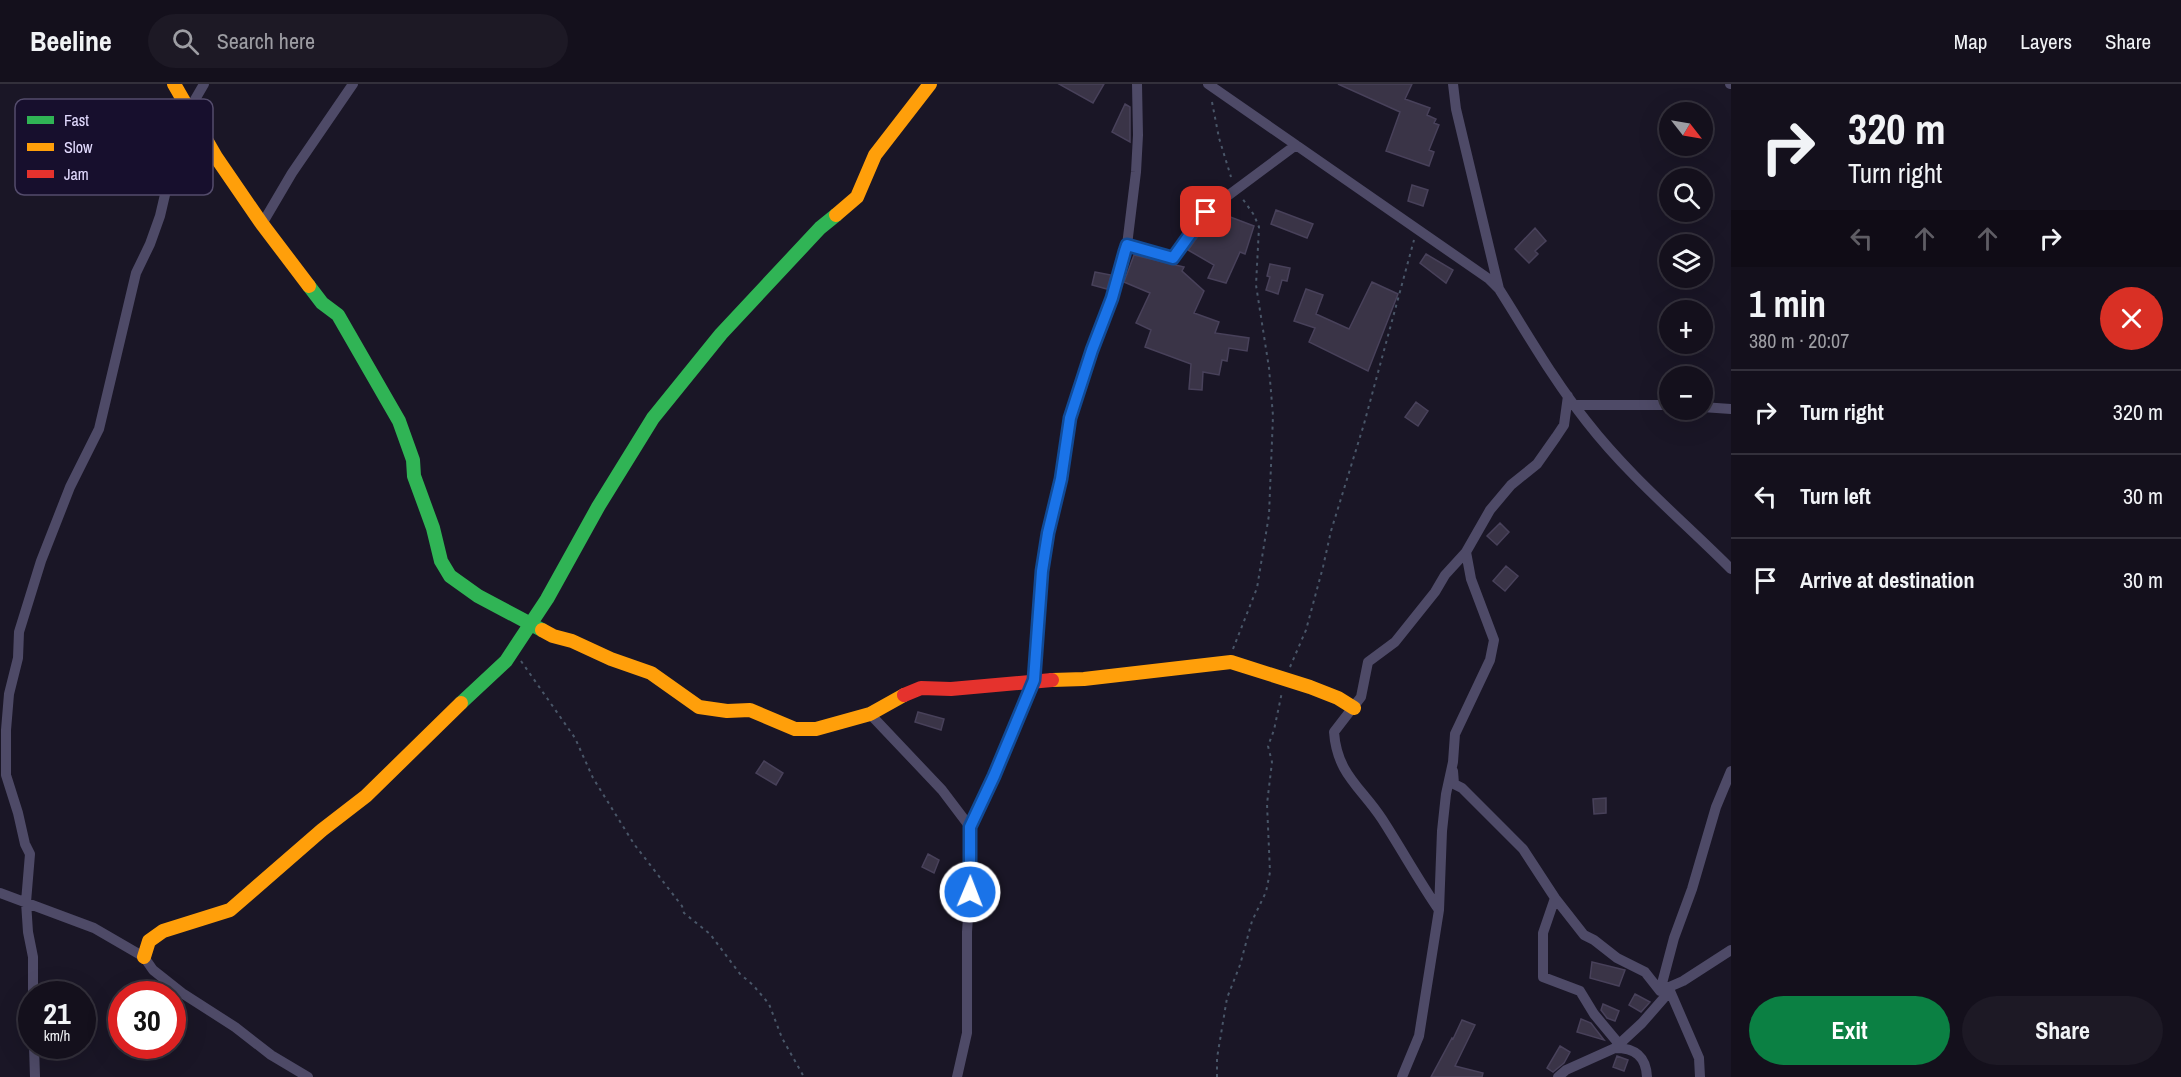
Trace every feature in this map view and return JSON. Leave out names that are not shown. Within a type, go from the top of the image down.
[{"type":"street","points":[[174,84],[183,99]]},
{"type":"street","points":[[195,99],[204,84]]},
{"type":"street","points":[[262,224],[292,173],[353,84]]},
{"type":"street","points":[[144,957],[146,945],[153,936],[230,910],[322,830],[366,796],[430,731],[506,661],[547,599],[604,497],[653,418],[693,367],[820,228],[857,197],[875,155],[930,84]]},
{"type":"street","points":[[957,1077],[967,1033],[970,827],[1034,680],[1042,571],[1048,533],[1061,479],[1070,418],[1112,298],[1127,245],[1136,172],[1137,84]]},
{"type":"street","points":[[1208,84],[1467,262],[1499,289],[1570,400],[1610,449],[1731,569]]},
{"type":"street","points":[[1453,84],[1499,289]]},
{"type":"street","points":[[1127,245],[1173,258],[1206,212],[1296,145]]},
{"type":"street","points":[[213,152],[262,224],[316,295],[338,315],[352,344],[399,421],[413,460],[414,476],[433,528],[441,561],[450,576],[478,596],[553,636],[572,641],[651,674],[699,707],[727,711],[750,710],[795,729],[816,729],[870,714],[896,698],[921,688],[951,689],[1034,680],[1084,679],[1231,662],[1329,694],[1354,708]]},
{"type":"street","points":[[33,981],[33,957],[26,903],[30,854],[25,844],[6,775],[9,694],[18,658],[19,632],[41,561],[70,487],[99,429],[136,273],[150,244],[165,195]]},
{"type":"street","points":[[1570,400],[1659,404]]},
{"type":"street","points":[[1439,910],[1380,816],[1352,782],[1340,763],[1335,749],[1334,732],[1354,708],[1364,685],[1368,663],[1395,642],[1466,552],[1490,510],[1511,485],[1537,464],[1563,425],[1570,400]]},
{"type":"street","points":[[1713,408],[1731,409]]},
{"type":"street","points":[[1466,552],[1472,579],[1494,640],[1490,660],[1455,734],[1454,784],[1462,788],[1523,849],[1555,898],[1584,935],[1617,958],[1645,972],[1665,991],[1699,1058],[1700,1077]]},
{"type":"street","points":[[870,714],[942,790],[970,827]]},
{"type":"street","points":[[1402,1077],[1419,1036],[1439,910],[1443,822],[1453,762]]},
{"type":"street","points":[[1665,991],[1674,938],[1692,889],[1716,807],[1731,771]]},
{"type":"street","points":[[0,893],[94,928],[144,957],[153,970],[182,993],[235,1027],[271,1055],[308,1077]]},
{"type":"street","points":[[1555,898],[1543,933],[1543,977],[1580,991],[1617,1046],[1641,1056],[1645,1062],[1647,1077]]},
{"type":"street","points":[[1558,1077],[1566,1070],[1617,1046],[1642,1023],[1665,991],[1731,950]]},
{"type":"street","points":[[34,1059],[35,1077]]},
{"type":"path","points":[[1208,84],[1219,138],[1235,190],[1254,215],[1259,227],[1256,285],[1269,368],[1273,416],[1269,515],[1257,588],[1232,653],[1231,662]]},
{"type":"path","points":[[1217,1077],[1217,1058],[1227,998],[1240,965],[1252,921],[1266,892],[1270,872],[1267,804],[1272,762],[1268,746],[1274,730],[1284,680],[1306,630],[1331,531],[1364,423],[1418,228]]},
{"type":"path","points":[[513,650],[575,738],[593,778],[646,862],[682,906],[684,913],[710,934],[740,974],[769,1004],[782,1038],[804,1077]]},
{"type":"building","points":[[1059,84],[1104,84],[1093,103]]},
{"type":"building","points":[[1338,84],[1412,84],[1405,99],[1430,108],[1427,115],[1436,119],[1434,123],[1439,125],[1429,150],[1434,152],[1429,166],[1386,151],[1400,112]]},
{"type":"building","points":[[1125,104],[1130,107],[1130,142],[1112,132]]},
{"type":"building","points":[[1412,185],[1428,190],[1423,206],[1408,201]]},
{"type":"building","points":[[1276,210],[1313,224],[1307,238],[1271,224]]},
{"type":"building","points":[[1225,215],[1254,226],[1245,254],[1240,252],[1226,283],[1208,278],[1214,265],[1188,250],[1209,221],[1219,228]]},
{"type":"building","points":[[1535,228],[1546,241],[1535,251],[1538,254],[1529,263],[1515,249]]},
{"type":"building","points":[[1426,254],[1453,270],[1446,283],[1420,263]]},
{"type":"building","points":[[1134,255],[1184,267],[1182,271],[1204,291],[1194,313],[1219,322],[1215,333],[1249,338],[1247,351],[1229,348],[1227,361],[1222,360],[1219,375],[1203,372],[1202,390],[1189,389],[1191,364],[1145,347],[1151,330],[1136,323],[1150,293],[1124,282]]},
{"type":"building","points":[[1270,264],[1290,268],[1287,281],[1282,280],[1278,294],[1266,290],[1270,277],[1267,276]]},
{"type":"building","points":[[1095,272],[1111,275],[1107,289],[1092,285]]},
{"type":"building","points":[[1372,282],[1398,294],[1368,371],[1309,342],[1315,328],[1294,321],[1306,289],[1323,295],[1316,314],[1349,329]]},
{"type":"building","points":[[1416,402],[1428,411],[1418,426],[1405,417]]},
{"type":"building","points":[[1500,523],[1509,532],[1497,545],[1487,536]]},
{"type":"building","points":[[1506,566],[1518,576],[1505,591],[1493,581]]},
{"type":"building","points":[[918,712],[944,719],[941,730],[915,722]]},
{"type":"building","points":[[764,761],[783,773],[776,785],[756,773]]},
{"type":"building","points":[[1606,798],[1606,813],[1594,814],[1593,799]]},
{"type":"building","points":[[928,854],[939,860],[934,873],[922,867]]},
{"type":"building","points":[[1592,962],[1625,970],[1619,986],[1590,978]]},
{"type":"building","points":[[1635,994],[1650,1002],[1641,1012],[1629,1005]]},
{"type":"building","points":[[1603,1004],[1619,1011],[1615,1021],[1607,1018],[1601,1010]]},
{"type":"building","points":[[1581,1019],[1591,1023],[1604,1040],[1577,1032]]},
{"type":"building","points":[[1462,1020],[1475,1025],[1455,1066],[1483,1073],[1482,1077],[1431,1077],[1453,1039]]},
{"type":"building","points":[[1560,1046],[1570,1052],[1564,1063],[1553,1072],[1547,1068]]},
{"type":"building","points":[[1617,1056],[1628,1060],[1624,1071],[1613,1067]]},
{"type":"traffic: fast","points":[[461,703],[506,661],[547,599],[598,507],[653,418],[721,334],[820,228],[836,215]]},
{"type":"traffic: fast","points":[[309,286],[322,303],[338,315],[399,421],[413,460],[414,476],[433,528],[441,561],[450,576],[478,596],[542,630]]},
{"type":"traffic: slow","points":[[174,84],[183,99]]},
{"type":"traffic: slow","points":[[836,215],[857,197],[875,155],[930,84]]},
{"type":"traffic: slow","points":[[213,152],[262,224],[309,286]]},
{"type":"traffic: slow","points":[[542,630],[651,673],[699,707],[727,711],[750,710],[795,729],[816,729],[870,714],[904,695]]},
{"type":"traffic: slow","points":[[1052,680],[1084,679],[1231,662],[1310,687],[1338,698],[1354,708]]},
{"type":"traffic: slow","points":[[144,957],[149,941],[163,931],[230,910],[322,830],[366,796],[461,703]]},
{"type":"traffic: jam","points":[[904,695],[921,688],[951,689],[1052,680]]},
{"type":"route","points":[[970,892],[970,827],[1034,680],[1042,571],[1048,533],[1061,479],[1070,418],[1076,395],[1112,298],[1127,245],[1173,258],[1206,212]]}]
